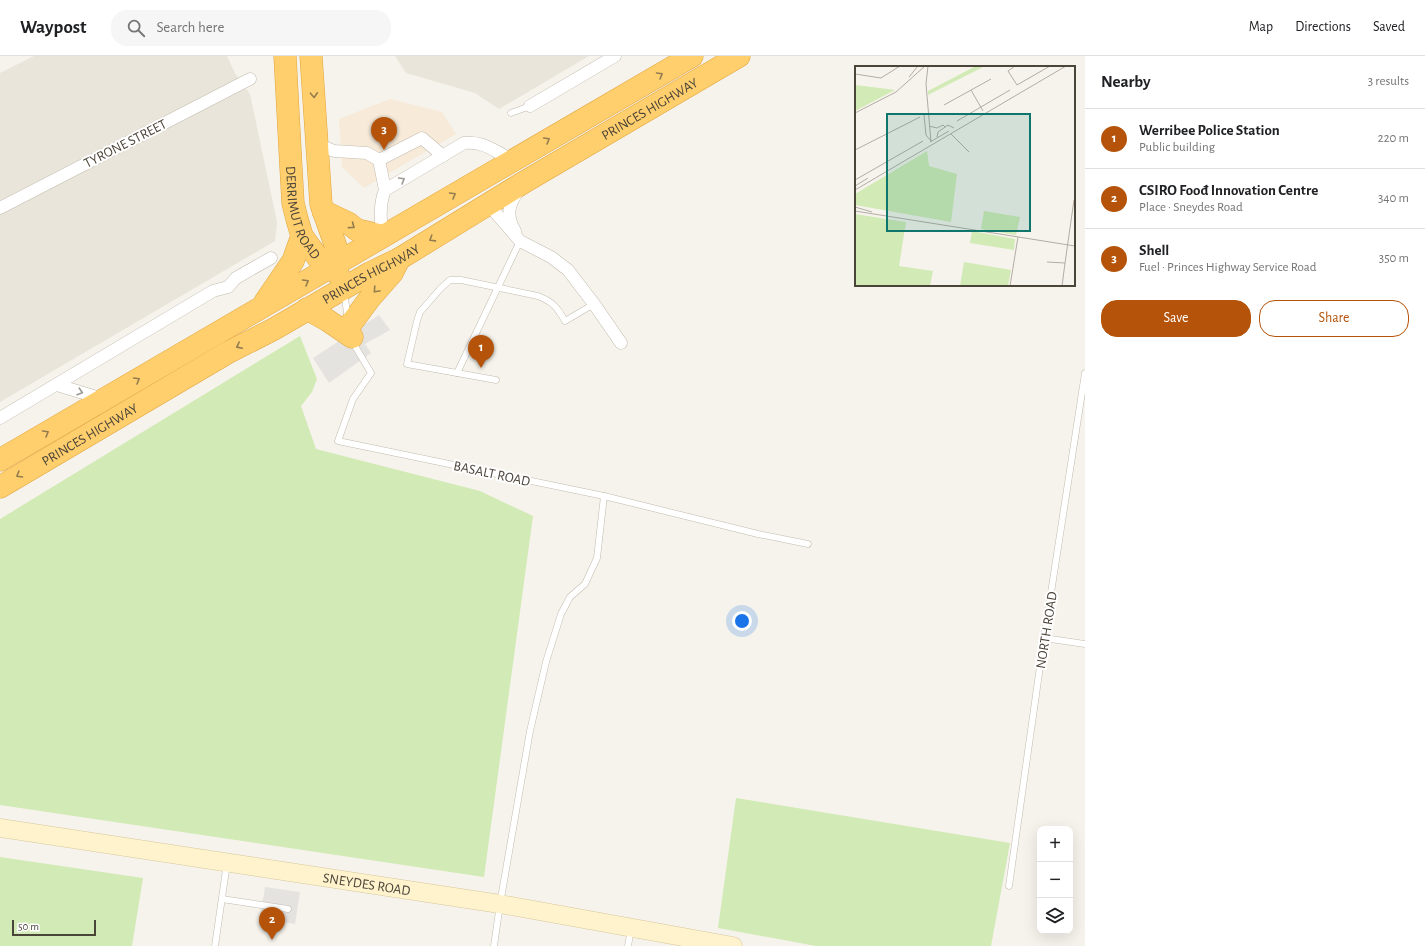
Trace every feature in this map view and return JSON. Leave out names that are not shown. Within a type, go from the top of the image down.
[{"type":"highway","name":"DERRIMUT ROAD","points":[[285,56],[293,203],[302,236],[319,259],[334,265],[336,248],[320,204],[311,56]]},
{"type":"highway","name":"PRINCES HIGHWAY","points":[[0,487],[226,353],[274,329],[343,288],[399,259],[484,191],[513,160],[692,56]]},
{"type":"highway","name":"PRINCES HIGHWAY","points":[[0,460],[383,236],[484,191],[526,181],[739,56]]},
{"type":"highway","points":[[323,211],[348,223],[357,230],[383,236]]},
{"type":"highway","points":[[261,308],[293,261],[302,236]]},
{"type":"highway","points":[[307,309],[351,331],[353,319],[392,273],[399,259]]},
{"type":"highway","points":[[334,265],[343,288]]},
{"type":"main road","name":"SNEYDES ROAD","points":[[0,828],[500,904],[734,946]]},
{"type":"street","points":[[530,106],[614,56]]},
{"type":"street","name":"TYRONE STREET","points":[[0,208],[250,79]]},
{"type":"street","points":[[379,160],[422,138],[443,156]]},
{"type":"street","points":[[385,190],[464,143],[476,142],[492,148],[501,155],[513,160]]},
{"type":"street","points":[[317,144],[334,151],[367,153],[379,160],[385,190],[382,198],[380,222],[383,236]]},
{"type":"street","points":[[520,241],[510,222],[509,211],[513,198],[526,181]]},
{"type":"street","points":[[484,191],[520,241],[551,257],[568,270],[621,343]]},
{"type":"street","points":[[0,418],[213,291],[228,287],[236,278],[271,258]]},
{"type":"street","points":[[57,384],[103,399]]},
{"type":"lane","points":[[511,113],[530,106]]},
{"type":"lane","points":[[457,373],[520,241]]},
{"type":"lane","points":[[496,380],[408,364],[420,312],[450,280],[461,280],[538,296],[556,306],[566,321],[594,304]]},
{"type":"lane","name":"BASALT ROAD","points":[[343,288],[355,346],[371,373],[352,399],[338,442],[604,496],[758,534],[808,544]]},
{"type":"lane","name":"NORTH ROAD","points":[[1009,886],[1044,638],[1085,373]]},
{"type":"lane","points":[[494,946],[530,731],[546,662],[561,614],[570,597],[585,584],[597,558],[604,496]]},
{"type":"lane","points":[[1044,638],[1085,644]]},
{"type":"lane","points":[[215,946],[227,862]]},
{"type":"lane","points":[[222,899],[288,909]]},
{"type":"lane","points":[[628,946],[631,927]]},
{"type":"shaded area","points":[[34,56],[227,56],[235,73],[250,94],[277,222],[275,241],[0,402],[0,73]]},
{"type":"shaded area","points":[[395,56],[589,56],[499,109],[475,93],[406,73]]},
{"type":"shaded area","points":[[390,99],[442,112],[456,134],[364,188],[342,167],[339,119]]},
{"type":"shaded area","points":[[379,315],[390,330],[365,344],[371,353],[329,383],[313,358]]},
{"type":"shaded area","points":[[265,887],[300,892],[295,924],[260,918]]},
{"type":"green space","points":[[300,336],[317,379],[312,392],[301,406],[316,449],[480,491],[533,516],[484,877],[0,805],[0,519]]},
{"type":"green space","points":[[736,798],[1010,843],[991,946],[816,946],[718,928]]},
{"type":"green space","points":[[0,857],[143,878],[132,946],[0,946]]},
{"type":"place","name":"Shell","points":[[384,150]]},
{"type":"place","name":"Werribee Police Station","points":[[481,368]]},
{"type":"place","name":"CSIRO Foođ Innovation Centre","points":[[272,940]]}]
